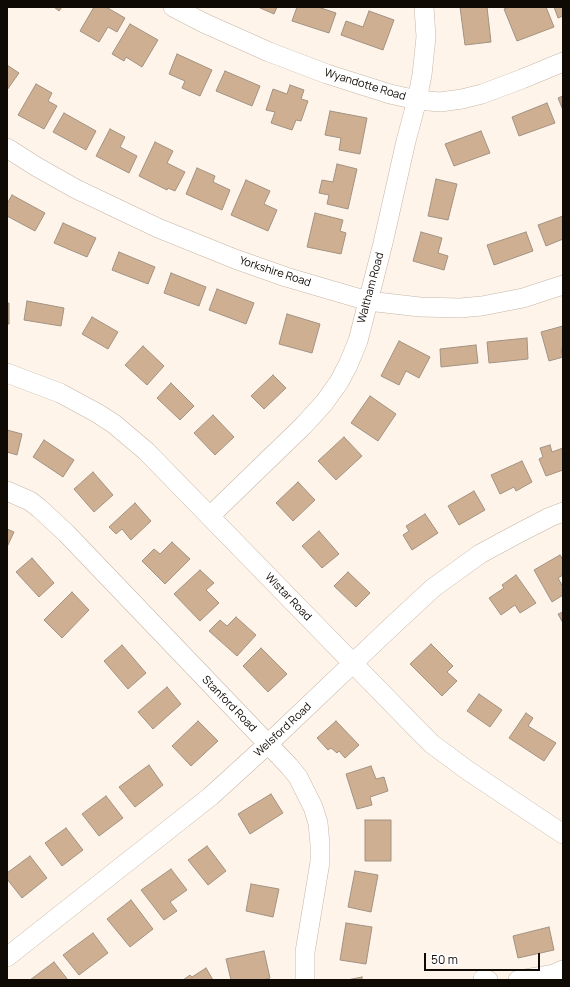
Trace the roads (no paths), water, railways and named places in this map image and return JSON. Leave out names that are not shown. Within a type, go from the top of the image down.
[{"type":"street","name":"Wyandotte Road","points":[[174,7],[204,23],[269,52],[312,69],[390,94],[417,100],[440,102],[482,94],[563,62]]},
{"type":"street","name":"Waltham Road","points":[[210,516],[303,426],[324,403],[348,365],[358,341],[417,100],[422,75],[426,37],[424,7]]},
{"type":"street","name":"Yorkshire Road","points":[[7,148],[76,189],[158,228],[235,259],[286,277],[368,301],[420,307],[460,308],[482,306],[523,298],[563,285]]},
{"type":"street","name":"Wistar Road","points":[[7,373],[60,393],[114,424],[146,451],[352,664],[432,744],[467,770],[563,834]]},
{"type":"street","name":"Stanford Road","points":[[7,491],[30,501],[66,533],[298,777],[313,807],[318,823],[320,844],[320,862],[305,952],[305,980]]},
{"type":"street","name":"Welsford Road","points":[[7,957],[211,796],[433,588],[480,554],[550,517],[563,512]]},
{"type":"street","points":[[518,980],[554,974],[563,970]]}]
